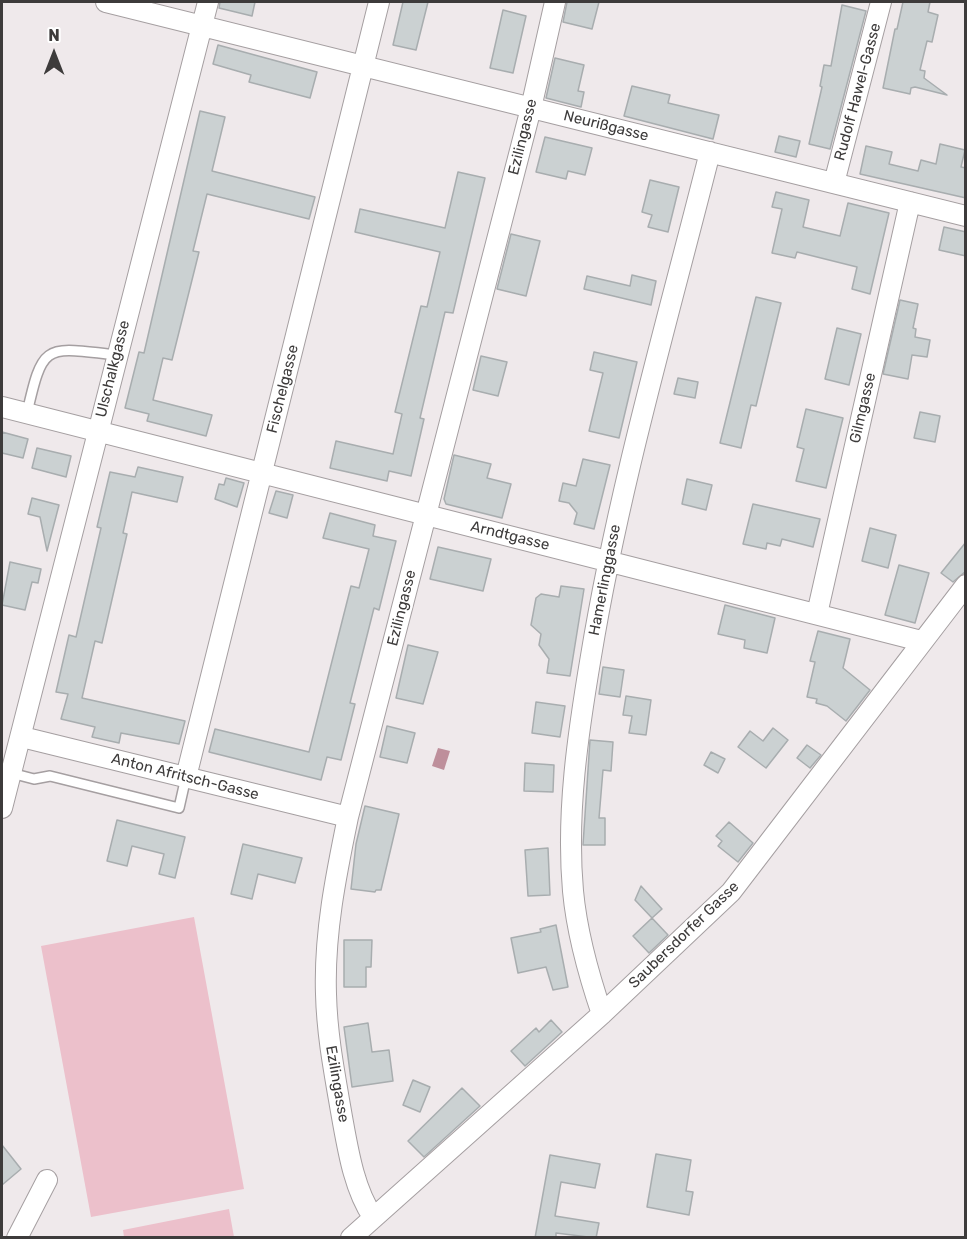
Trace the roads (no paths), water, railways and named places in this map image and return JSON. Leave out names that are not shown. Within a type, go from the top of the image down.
[{"type":"street","name":"Neurißgasse","points":[[106,2],[966,216]]},
{"type":"street","name":"Ulschalkgasse","points":[[2,808],[6,782],[22,737],[116,354],[208,2]]},
{"type":"street","name":"Fischelgasse","points":[[186,777],[379,2]]},
{"type":"street","name":"Ezilingasse","points":[[373,1217],[362,1202],[347,1140],[329,1041],[326,1003],[328,936],[334,884],[348,817],[531,108],[555,2]]},
{"type":"street","name":"Rudolf Hawel-Gasse","points":[[834,183],[881,2]]},
{"type":"street","name":"Hamerlinggasse","points":[[602,1014],[581,951],[573,890],[571,816],[581,714],[607,561],[710,152]]},
{"type":"street","name":"Gilmgasse","points":[[817,614],[910,202]]},
{"type":"street","name":"Arndtgasse","points":[[2,407],[921,641]]},
{"type":"street","name":"Saubersdorfer Gasse","points":[[351,1238],[602,1014],[731,892],[966,585]]},
{"type":"street","name":"Anton Afritsch-Gasse","points":[[22,737],[348,817]]},
{"type":"street","points":[[16,1238],[47,1180]]},
{"type":"lane","points":[[27,413],[37,369],[44,356],[66,351],[116,354]]},
{"type":"lane","points":[[11,772],[34,779],[50,776],[179,808],[186,777]]}]
